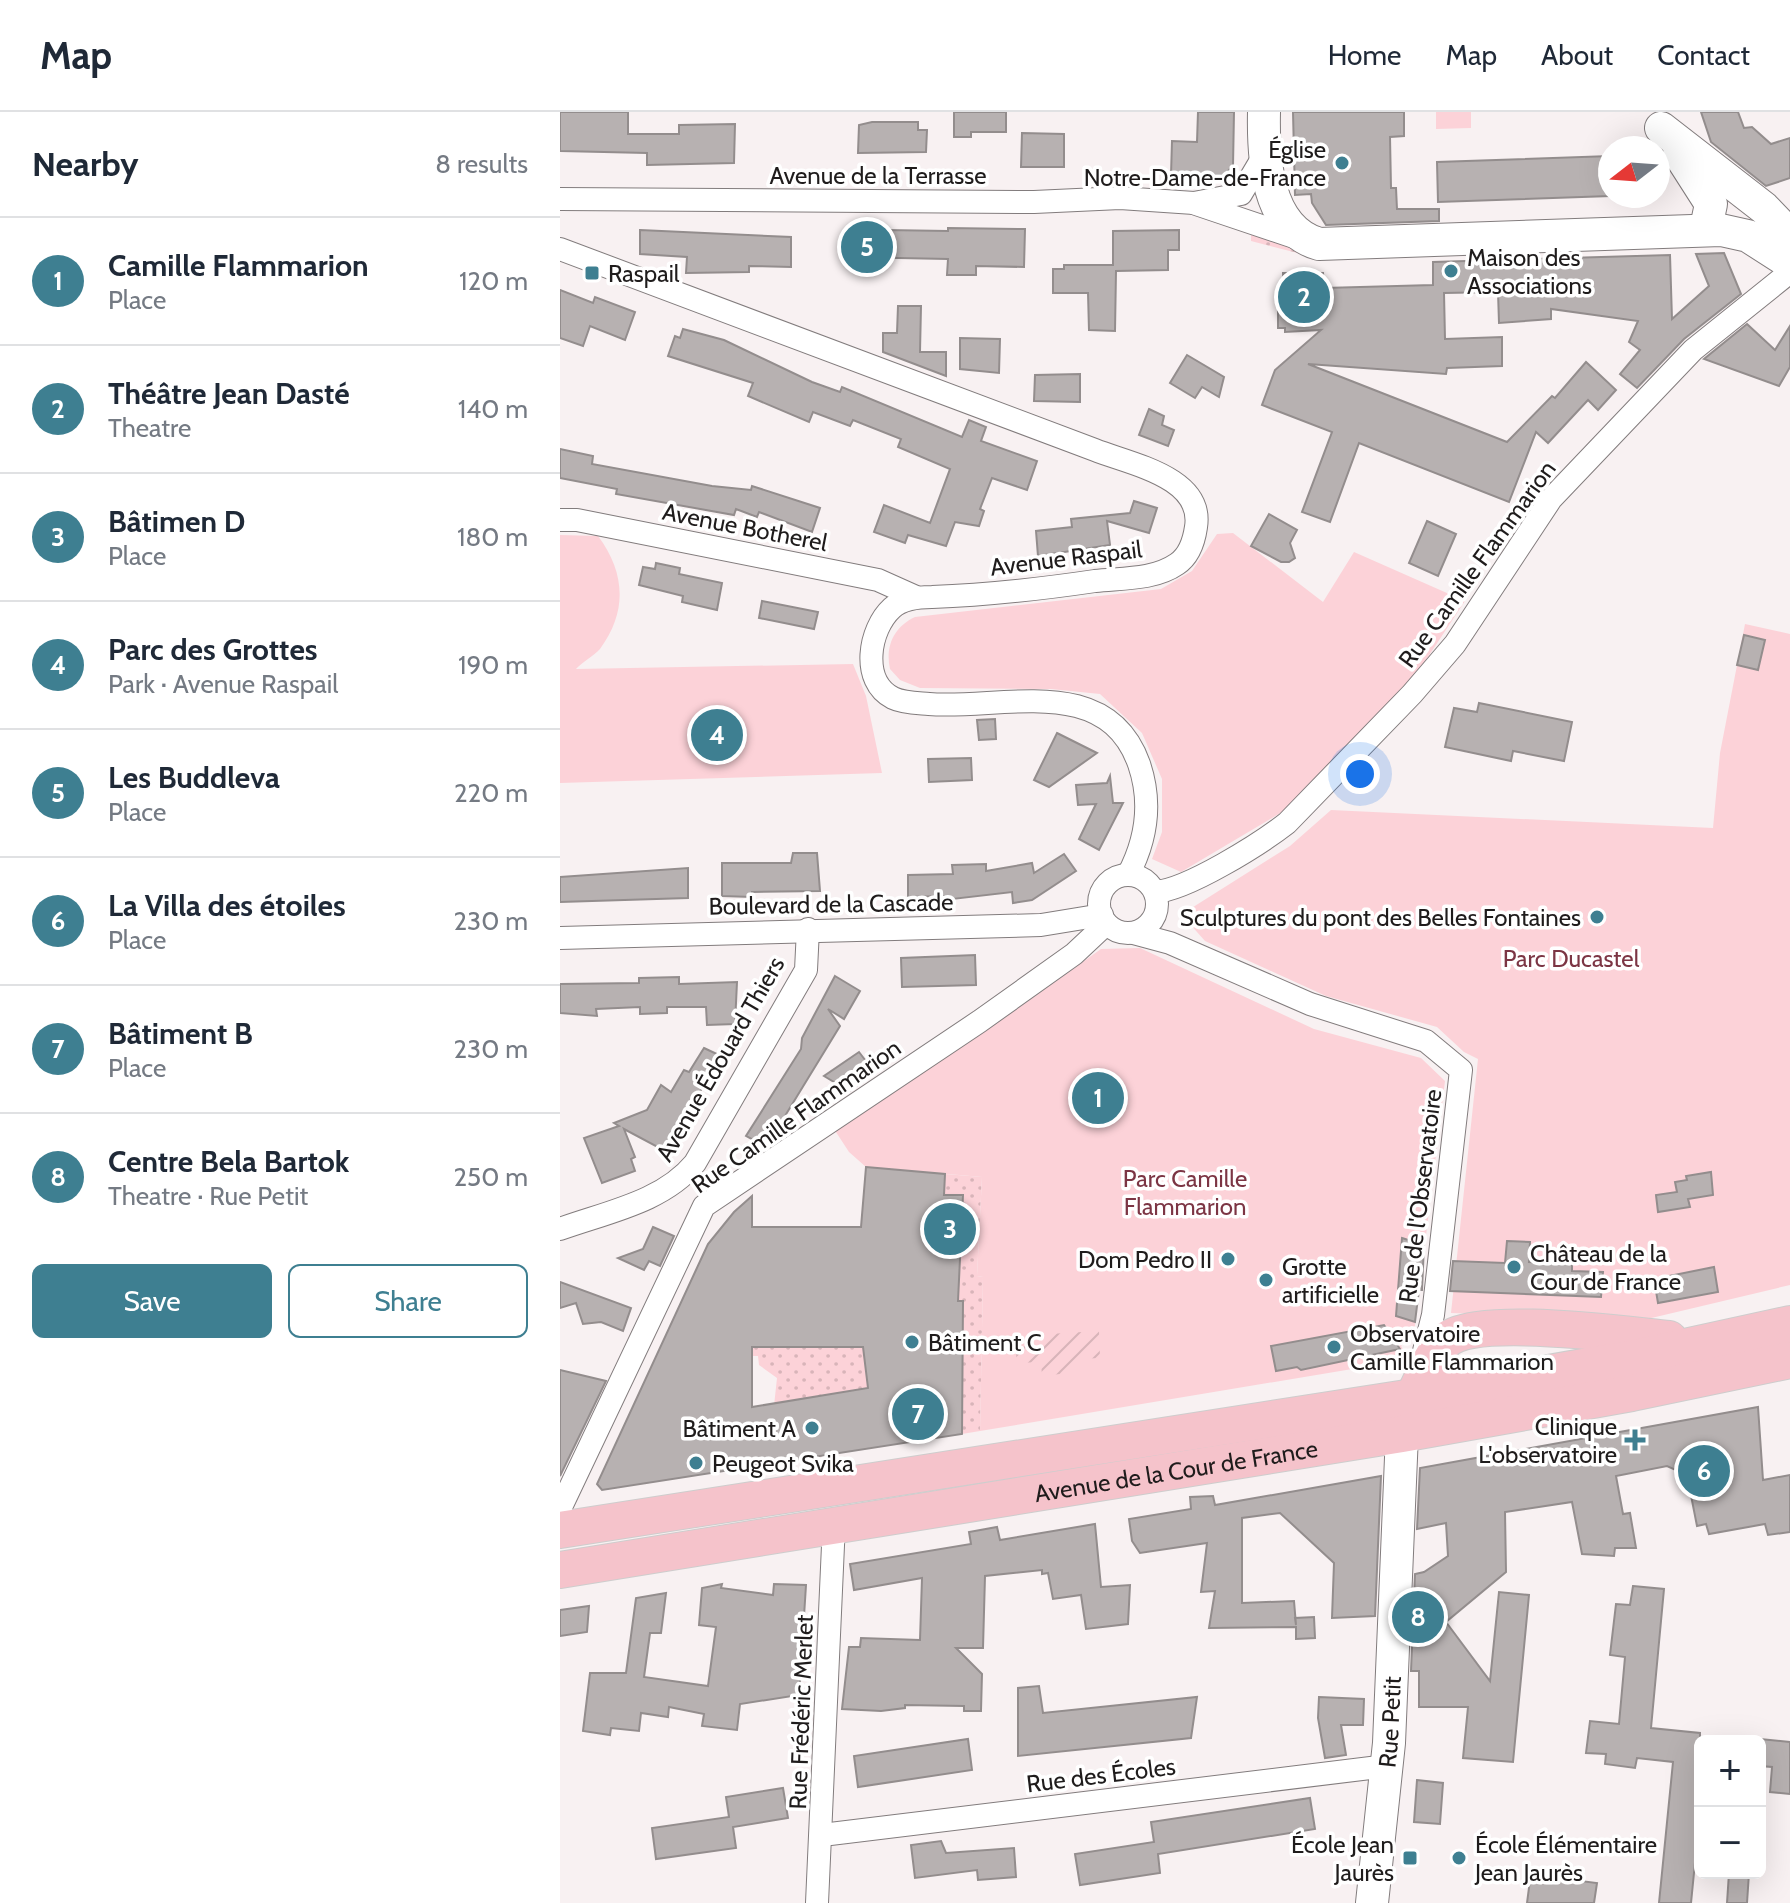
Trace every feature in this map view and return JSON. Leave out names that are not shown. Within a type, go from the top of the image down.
[{"type":"main road","name":"Avenue de la Cour de France","points":[[560,1530],[1413,1397],[1710,1342],[1790,1324]]},
{"type":"main road","points":[[1413,1397],[1443,1344],[1461,1332],[1556,1329],[1710,1342]]},
{"type":"main road","name":"Avenue de la Cour de France","points":[[560,1570],[834,1523],[1402,1434],[1632,1393],[1790,1360]]},
{"type":"street","points":[[1264,112],[1263,157],[1280,209],[1304,240],[1352,245],[1701,230],[1748,236],[1790,263]]},
{"type":"street","points":[[1655,120],[1702,171],[1764,208],[1790,235]]},
{"type":"street","name":"Avenue de la Terrasse","points":[[560,199],[1034,202],[1120,198],[1194,203],[1241,194],[1263,157]]},
{"type":"street","points":[[1701,230],[1707,223],[1711,204],[1702,171]]},
{"type":"street","name":"Avenue de la Terrasse","points":[[1194,203],[1304,240]]},
{"type":"street","name":"Avenue Raspail","points":[[560,249],[1164,477],[1182,487],[1194,502],[1197,524],[1189,552],[1180,562],[1156,574],[1001,594],[916,597]]},
{"type":"street","name":"Rue Camille Flammarion","points":[[1155,892],[1168,891],[1191,880],[1265,839],[1287,823],[1419,687],[1455,644],[1551,499],[1693,350],[1790,272]]},
{"type":"street","name":"Avenue Botherel","points":[[560,520],[577,520],[878,580],[916,597]]},
{"type":"street","points":[[916,597],[893,607],[872,641],[873,666],[881,687],[893,698],[938,705],[1058,701],[1088,708],[1109,723],[1135,754],[1146,785],[1147,811],[1141,849],[1128,875]]},
{"type":"street","points":[[1128,875],[1147,881],[1155,892],[1155,916],[1144,928],[1133,933],[1123,933],[1104,919],[1099,906],[1104,888],[1119,876],[1128,875]]},
{"type":"street","name":"Rue Camille Flammarion","points":[[560,1509],[704,1206],[980,1021],[1074,954],[1104,919]]},
{"type":"street","name":"Boulevard de la Cascade","points":[[560,938],[808,929],[839,932],[1053,924],[1104,919]]},
{"type":"street","points":[[1053,924],[1067,934],[1074,954]]},
{"type":"street","name":"Avenue Édouard Thiers","points":[[560,1229],[662,1193],[681,1180],[695,1163],[806,970],[808,929]]},
{"type":"street","name":"Rue de l'Observatoire","points":[[1133,933],[1170,943],[1310,1004],[1426,1041],[1461,1070],[1433,1315],[1413,1397]]},
{"type":"street","points":[[681,1180],[704,1206]]},
{"type":"street","name":"Rue Petit","points":[[1372,1903],[1387,1766],[1402,1434],[1413,1397]]},
{"type":"street","name":"Rue Frédéric Merlet","points":[[817,1903],[834,1523]]},
{"type":"street","name":"Rue des Écoles","points":[[822,1835],[1387,1766]]},
{"type":"green space","points":[[1436,112],[1471,112],[1471,128],[1436,129]]},
{"type":"green space","points":[[1251,231],[1317,258],[1251,241]]},
{"type":"green space","points":[[1233,533],[1323,602],[1354,552],[1465,601],[1418,672],[1282,812],[1181,872],[1152,859],[1162,832],[1162,779],[1142,733],[1100,694],[1051,689],[920,688],[900,680],[890,669],[889,653],[893,638],[902,626],[915,617],[1161,589],[1192,571],[1217,534]]},
{"type":"green space","points":[[560,535],[598,536],[614,564],[620,592],[619,606],[609,635],[600,649],[576,669],[853,664],[866,696],[882,773],[560,783]]},
{"type":"green space","name":"Parc Ducastel","points":[[1745,624],[1790,634],[1790,1285],[1643,1320],[1451,1313],[1478,1059],[1464,1052],[1437,1027],[1326,996],[1205,941],[1189,923],[1190,909],[1290,846],[1331,810],[1713,828],[1720,753]]},
{"type":"green space","name":"Parc Camille Flammarion","points":[[1140,948],[1314,1029],[1421,1058],[1445,1081],[1414,1333],[1401,1346],[1406,1355],[1400,1361],[980,1431],[983,1277],[977,1276],[982,1177],[866,1167],[849,1152],[834,1129],[971,1037],[997,1023],[1101,949]]},
{"type":"green space","points":[[945,1174],[982,1177],[977,1276],[983,1277],[980,1431],[962,1434],[962,1301],[918,1297],[917,1309],[907,1308],[907,1304],[868,1305],[866,1326],[860,1328],[866,1363],[918,1358],[917,1368],[910,1369],[910,1389],[870,1394],[868,1388],[850,1391],[850,1397],[830,1400],[829,1397],[793,1406],[791,1400],[779,1402],[777,1415],[773,1415],[777,1378],[759,1365],[758,1356],[752,1356],[752,1347],[858,1347],[860,1285],[939,1291],[940,1268],[960,1268],[958,1237],[963,1196],[944,1195]]},
{"type":"green space","points":[[1099,1331],[1100,1358],[1078,1359],[1078,1372],[1042,1376],[1041,1362],[1017,1363],[1014,1336]]},
{"type":"building","points":[[560,112],[628,112],[628,134],[679,134],[679,125],[735,124],[734,163],[647,165],[647,153],[560,151]]},
{"type":"building","points":[[954,112],[1006,112],[1006,132],[971,132],[971,137],[954,137]]},
{"type":"building","points":[[1198,112],[1234,112],[1233,166],[1224,175],[1208,175],[1208,184],[1179,184],[1179,175],[1171,175],[1172,141],[1197,142]]},
{"type":"building","name":"Église Notre-Dame-de-France","points":[[1293,112],[1404,112],[1404,136],[1390,137],[1391,188],[1396,188],[1397,209],[1439,209],[1439,221],[1326,225],[1312,203],[1311,194],[1295,195]]},
{"type":"building","points":[[1701,112],[1738,112],[1744,128],[1752,127],[1771,144],[1790,138],[1790,178],[1766,186],[1711,142]]},
{"type":"building","points":[[918,122],[918,130],[927,130],[926,152],[858,153],[859,125]]},
{"type":"building","points":[[1022,133],[1064,134],[1064,167],[1021,167]]},
{"type":"building","points":[[1598,156],[1598,196],[1438,202],[1437,162]]},
{"type":"building","points":[[948,228],[1025,229],[1024,267],[976,266],[976,275],[947,275],[948,259],[849,257],[850,234],[886,234],[886,230],[948,231]]},
{"type":"building","points":[[640,230],[791,237],[791,267],[749,266],[749,272],[686,273],[687,257],[640,254]]},
{"type":"building","points":[[1179,230],[1179,250],[1168,250],[1168,270],[1116,271],[1115,331],[1089,330],[1088,293],[1053,293],[1053,269],[1064,269],[1064,265],[1113,265],[1113,231]]},
{"type":"building","points":[[1724,253],[1741,294],[1684,339],[1637,388],[1620,374],[1640,350],[1629,342],[1638,321],[1551,309],[1551,319],[1499,323],[1498,292],[1444,293],[1445,339],[1502,337],[1502,366],[1447,368],[1446,374],[1308,364],[1507,442],[1552,396],[1555,398],[1586,362],[1616,390],[1598,410],[1588,400],[1548,443],[1536,432],[1509,502],[1359,443],[1330,522],[1302,512],[1332,432],[1262,405],[1275,370],[1321,330],[1285,332],[1285,328],[1278,328],[1278,305],[1284,305],[1283,273],[1323,273],[1324,288],[1433,285],[1433,262],[1670,255],[1672,319],[1709,286],[1696,254]]},
{"type":"building","points":[[560,290],[593,303],[595,297],[635,312],[625,340],[590,326],[583,346],[560,338]]},
{"type":"building","points":[[898,306],[921,306],[920,352],[946,352],[946,376],[883,352],[883,333],[897,333]]},
{"type":"building","points":[[1747,324],[1775,350],[1790,326],[1790,367],[1779,386],[1704,359]]},
{"type":"building","points":[[683,329],[724,340],[812,382],[840,392],[842,387],[962,437],[969,420],[986,427],[981,441],[1037,461],[1027,490],[992,478],[980,509],[984,511],[979,526],[955,522],[946,546],[908,535],[905,543],[874,532],[884,505],[930,523],[950,469],[898,447],[901,439],[853,420],[850,426],[813,412],[809,422],[748,396],[753,383],[668,356],[675,336],[680,338]]},
{"type":"building","points":[[960,338],[1000,339],[999,373],[960,369]]},
{"type":"building","points":[[1187,355],[1224,377],[1219,397],[1202,387],[1195,398],[1170,383]]},
{"type":"building","points":[[1080,374],[1080,402],[1034,401],[1035,375]]},
{"type":"building","points":[[1149,409],[1164,416],[1162,425],[1174,430],[1168,446],[1139,435]]},
{"type":"building","points":[[560,449],[593,456],[592,464],[712,486],[751,490],[752,486],[820,508],[812,532],[759,512],[757,517],[736,509],[734,515],[616,494],[617,489],[560,478]]},
{"type":"building","points":[[1134,501],[1157,508],[1149,533],[1107,521],[1110,545],[1038,556],[1036,531],[1072,527],[1071,519],[1130,513]]},
{"type":"building","points":[[1269,514],[1297,530],[1290,543],[1295,558],[1289,562],[1281,562],[1251,546]]},
{"type":"building","points":[[1427,521],[1456,534],[1438,576],[1409,563]]},
{"type":"building","points":[[656,563],[680,568],[679,574],[722,583],[717,610],[682,602],[683,596],[639,585],[643,567],[655,569]]},
{"type":"building","points":[[762,601],[818,612],[814,629],[759,618]]},
{"type":"building","points":[[1744,635],[1765,640],[1758,670],[1737,665]]},
{"type":"building","points":[[1479,703],[1572,722],[1564,761],[1513,751],[1511,761],[1445,747],[1454,708],[1477,712]]},
{"type":"building","points":[[995,719],[996,739],[979,740],[977,720]]},
{"type":"building","points":[[1057,733],[1097,753],[1049,787],[1034,780]]},
{"type":"building","points":[[971,758],[972,780],[929,782],[928,759]]},
{"type":"building","points":[[1110,776],[1113,803],[1123,803],[1099,850],[1079,839],[1096,804],[1078,805],[1076,785],[1107,783]]},
{"type":"building","points":[[793,853],[817,853],[820,891],[752,892],[752,897],[722,896],[722,863],[791,863]]},
{"type":"building","points":[[1064,854],[1076,871],[1032,900],[1013,903],[1012,892],[944,900],[944,896],[908,897],[908,875],[953,874],[952,865],[986,864],[986,871],[1032,863],[1034,873]]},
{"type":"building","points":[[688,868],[688,898],[560,902],[560,877]]},
{"type":"building","points":[[975,955],[976,985],[902,987],[901,958]]},
{"type":"building","points":[[835,976],[860,991],[844,1019],[828,1009],[840,1026],[766,1147],[746,1136],[801,1049],[802,1038]]},
{"type":"building","points":[[679,977],[679,984],[737,982],[735,1024],[707,1025],[706,1007],[667,1007],[667,1013],[640,1014],[640,1007],[596,1009],[597,1016],[560,1013],[560,984],[639,983],[639,978]]},
{"type":"building","points":[[704,1048],[721,1056],[665,1151],[624,1129],[635,1157],[631,1159],[635,1171],[602,1183],[584,1138],[619,1126],[614,1123],[647,1110],[661,1085],[671,1092],[684,1070],[689,1072]]},
{"type":"building","points":[[859,1052],[875,1073],[849,1091],[824,1076]]},
{"type":"building","points":[[866,1167],[945,1174],[944,1195],[963,1195],[958,1301],[963,1301],[962,1434],[602,1490],[597,1484],[708,1244],[734,1212],[752,1196],[752,1227],[861,1227]],"holes":[[[752,1347],[863,1347],[868,1388],[752,1407]]]},
{"type":"building","points":[[1711,1172],[1713,1195],[1688,1199],[1690,1207],[1658,1212],[1656,1195],[1677,1192],[1675,1182],[1687,1180],[1686,1176]]},
{"type":"building","points":[[653,1227],[674,1236],[660,1266],[649,1261],[644,1270],[618,1258],[643,1249]]},
{"type":"building","points":[[1402,1238],[1424,1245],[1422,1290],[1419,1290],[1415,1322],[1396,1316]]},
{"type":"building","name":"Château de la Cour de France","points":[[1507,1241],[1530,1242],[1529,1262],[1572,1264],[1572,1271],[1603,1272],[1601,1297],[1450,1291],[1453,1261],[1505,1263]]},
{"type":"building","points":[[1714,1267],[1718,1292],[1658,1303],[1654,1279]]},
{"type":"building","points":[[560,1282],[631,1308],[623,1331],[601,1322],[583,1324],[576,1303],[560,1308]]},
{"type":"building","name":"Observatoire Camille Flammarion","points":[[1384,1325],[1400,1349],[1301,1370],[1297,1367],[1276,1371],[1271,1346]]},
{"type":"building","points":[[560,1370],[606,1381],[560,1476]]},
{"type":"building","points":[[1758,1407],[1763,1480],[1790,1475],[1790,1532],[1768,1535],[1765,1524],[1709,1534],[1706,1524],[1697,1526],[1687,1475],[1667,1466],[1616,1476],[1623,1514],[1630,1513],[1636,1548],[1615,1548],[1614,1556],[1582,1554],[1572,1502],[1505,1512],[1506,1572],[1446,1622],[1490,1681],[1499,1592],[1529,1595],[1513,1762],[1463,1758],[1468,1707],[1419,1707],[1419,1671],[1411,1671],[1415,1574],[1424,1572],[1448,1556],[1446,1523],[1417,1529],[1420,1468]]},
{"type":"building","points":[[1381,1476],[1375,1616],[1332,1618],[1334,1563],[1280,1513],[1242,1518],[1242,1603],[1294,1601],[1295,1618],[1314,1617],[1315,1638],[1296,1639],[1296,1627],[1209,1628],[1215,1591],[1201,1592],[1207,1543],[1140,1553],[1132,1541],[1129,1519],[1191,1509],[1190,1497],[1213,1496],[1215,1505]]},
{"type":"building","points":[[1095,1524],[1101,1587],[1130,1585],[1128,1624],[1086,1629],[1081,1595],[1053,1599],[1048,1573],[1042,1574],[1042,1570],[985,1576],[983,1648],[956,1648],[982,1674],[981,1711],[964,1711],[964,1706],[905,1705],[905,1708],[881,1711],[842,1709],[849,1647],[860,1647],[861,1638],[920,1640],[922,1578],[854,1590],[850,1564],[971,1544],[969,1532],[997,1527],[1000,1540]]},
{"type":"building","points":[[722,1584],[721,1588],[773,1595],[774,1584],[806,1585],[799,1695],[740,1704],[737,1730],[702,1726],[704,1714],[669,1707],[668,1717],[641,1713],[639,1731],[611,1728],[610,1735],[583,1731],[590,1673],[626,1673],[636,1598],[666,1593],[661,1633],[650,1633],[644,1677],[708,1686],[716,1627],[699,1625],[702,1588]]},
{"type":"building","points":[[1633,1586],[1664,1589],[1651,1728],[1700,1733],[1694,1735],[1694,1873],[1691,1903],[1659,1903],[1673,1762],[1637,1758],[1635,1768],[1605,1764],[1606,1754],[1586,1753],[1590,1721],[1619,1724],[1625,1657],[1610,1655],[1616,1604],[1630,1605]]},
{"type":"building","points":[[589,1606],[587,1632],[560,1636],[560,1610]]},
{"type":"building","points":[[1039,1686],[1043,1713],[1197,1697],[1191,1738],[1018,1756],[1018,1688]]},
{"type":"building","points":[[1319,1697],[1364,1699],[1363,1725],[1341,1725],[1346,1755],[1325,1758],[1318,1718]]},
{"type":"building","points":[[968,1739],[972,1770],[858,1787],[854,1756]]},
{"type":"building","points":[[1766,1740],[1790,1742],[1790,1794],[1770,1792],[1772,1767],[1766,1766]]},
{"type":"building","points":[[1417,1780],[1443,1783],[1440,1824],[1414,1822]]},
{"type":"building","points":[[783,1788],[788,1818],[733,1827],[736,1848],[656,1859],[652,1828],[729,1817],[726,1797]]},
{"type":"building","points":[[1310,1798],[1315,1829],[1158,1854],[1160,1873],[1080,1885],[1075,1854],[1154,1842],[1151,1822]]},
{"type":"building","points":[[941,1841],[946,1853],[1014,1848],[1016,1877],[978,1880],[977,1870],[915,1878],[911,1845]]},
{"type":"building","points":[[1549,1877],[1597,1883],[1594,1903],[1527,1903],[1530,1880],[1548,1881]]},
{"type":"building","points":[[1729,1879],[1749,1879],[1747,1903],[1727,1903]]},
{"type":"place","name":"Église Notre-Dame-de-France","points":[[1342,163]]},
{"type":"place","name":"Les Buddleva","points":[[867,247]]},
{"type":"place","name":"Maison des Associations","points":[[1451,271]]},
{"type":"place","name":"Raspail","points":[[592,273]]},
{"type":"place","name":"Théâtre Jean Dasté","points":[[1304,297]]},
{"type":"place","name":"Parc des Grottes","points":[[717,735]]},
{"type":"place","name":"Sculptures du pont des Belles Fontaines","points":[[1597,917]]},
{"type":"place","name":"Camille Flammarion","points":[[1098,1098]]},
{"type":"place","name":"Bâtimen D","points":[[950,1229]]},
{"type":"place","name":"Dom Pedro II","points":[[1228,1259]]},
{"type":"place","name":"Château de la Cour de France","points":[[1514,1267]]},
{"type":"place","name":"Grotte artificielle","points":[[1266,1280]]},
{"type":"place","name":"Bâtiment C","points":[[912,1342]]},
{"type":"place","name":"Observatoire Camille Flammarion","points":[[1334,1347]]},
{"type":"place","name":"Bâtiment B","points":[[918,1414]]},
{"type":"place","name":"Bâtiment A","points":[[812,1428]]},
{"type":"place","name":"Clinique L'observatoire","points":[[1635,1440]]},
{"type":"place","name":"Peugeot Svika","points":[[696,1463]]},
{"type":"place","name":"La Villa des étoiles","points":[[1704,1471]]},
{"type":"place","name":"Centre Bela Bartok","points":[[1418,1617]]},
{"type":"place","name":"École Jean Jaurès","points":[[1410,1858]]},
{"type":"place","name":"École Élémentaire Jean Jaurès","points":[[1459,1858]]}]
